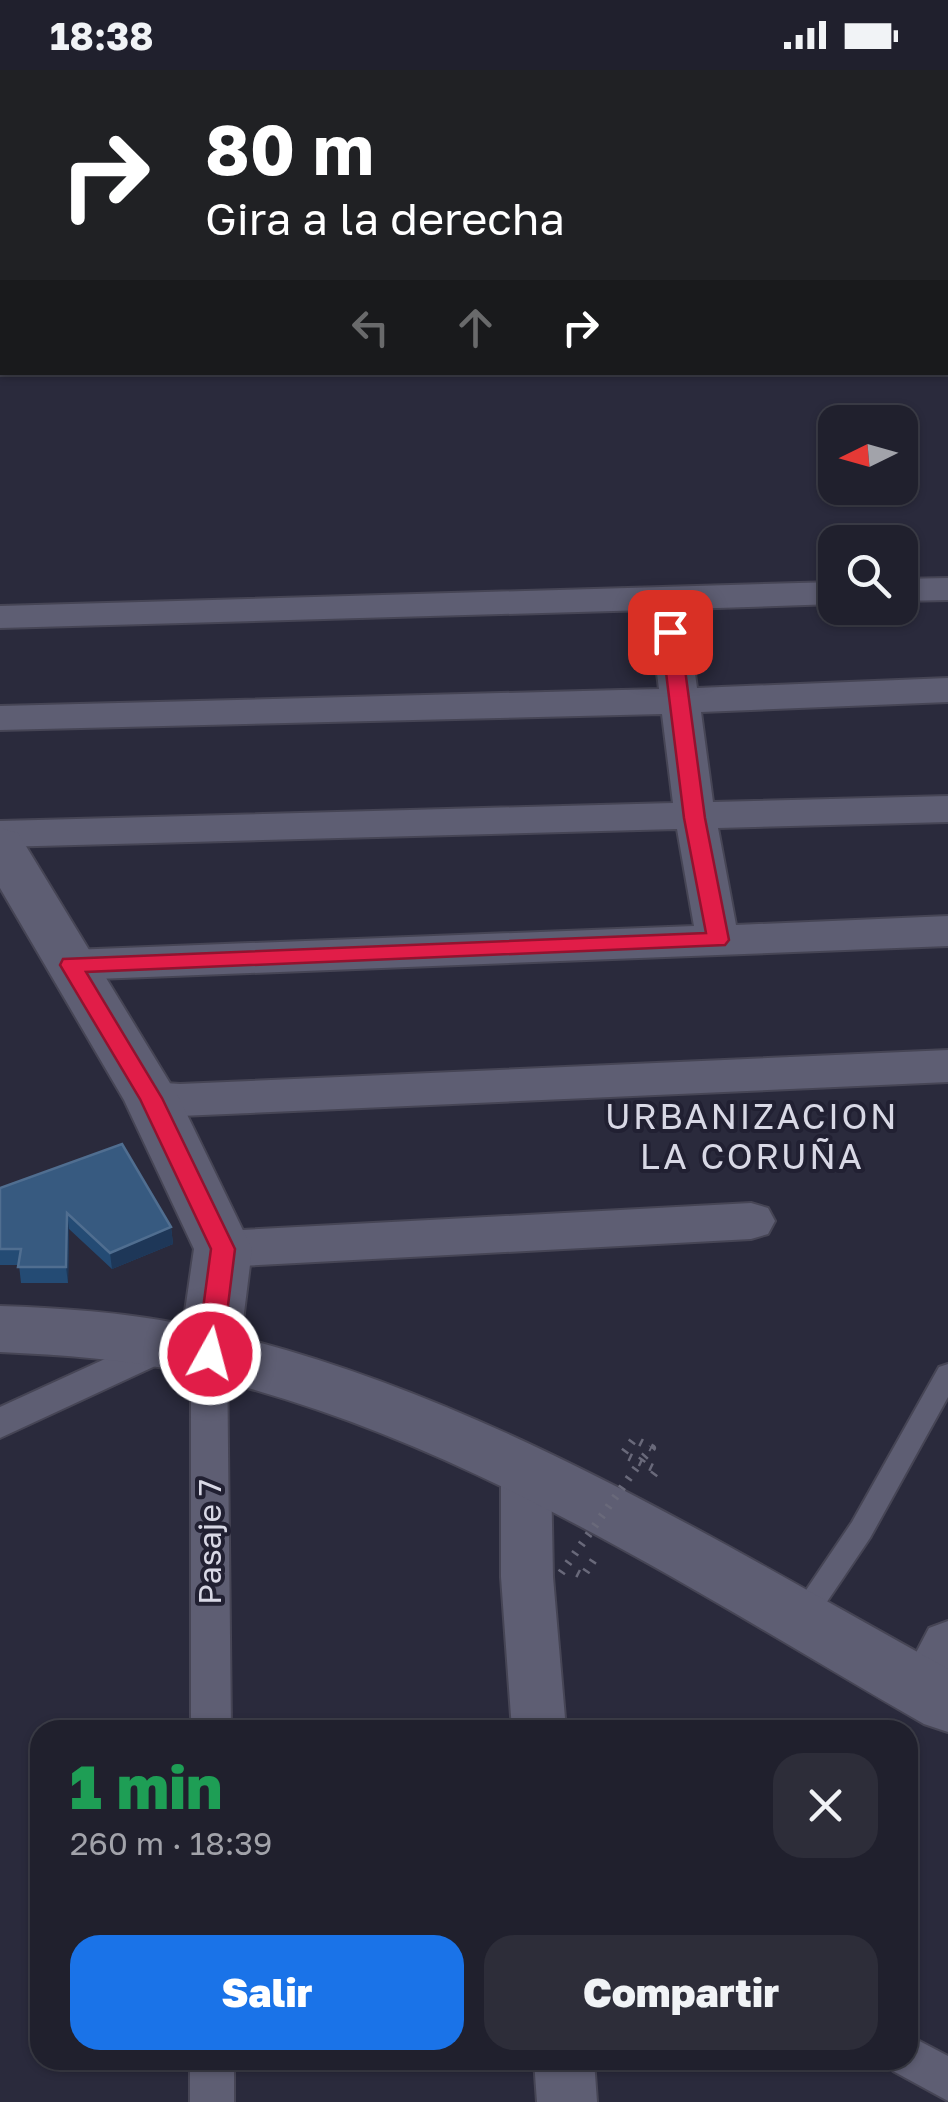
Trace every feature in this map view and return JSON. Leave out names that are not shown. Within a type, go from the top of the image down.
[{"type":"main road","points":[[0,845],[151,1098],[223,1249],[188,1350]]},
{"type":"main road","points":[[0,1329],[110,1337],[188,1350],[354,1397],[526,1470],[622,1518],[801,1618],[940,1679]]},
{"type":"street","points":[[918,590],[948,589]]},
{"type":"street","points":[[0,617],[818,593]]},
{"type":"street","points":[[666,598],[695,818],[718,940]]},
{"type":"street","points":[[0,718],[680,702],[948,690]]},
{"type":"street","points":[[0,834],[948,809]]},
{"type":"street","points":[[71,965],[948,931]]},
{"type":"street","points":[[151,1098],[180,1100],[948,1066]]},
{"type":"street","points":[[223,1249],[751,1221]]},
{"type":"street","points":[[0,1424],[188,1350]]},
{"type":"street","name":"Pasaje 7","points":[[188,1350],[209,1720]]},
{"type":"street","points":[[526,1470],[528,1577],[538,1720]]},
{"type":"street","points":[[918,2062],[948,2080]]},
{"type":"street","points":[[212,2070],[212,2102]]},
{"type":"street","points":[[565,2070],[568,2102]]},
{"type":"lane","points":[[801,1618],[861,1530],[948,1374]]},
{"type":"path","points":[[562,1574],[644,1457],[652,1448],[634,1439],[623,1454],[657,1470]]},
{"type":"building","points":[[122,1144],[171,1227],[110,1253],[67,1213],[66,1267],[18,1267],[21,1249],[0,1249],[0,1188]]},
{"type":"district","name":"URBANIZACION LA CORUÑA","points":[[752,1137]]},
{"type":"route","points":[[210,1354],[223,1249],[151,1098],[71,965],[718,940],[695,818],[670,632]]}]
